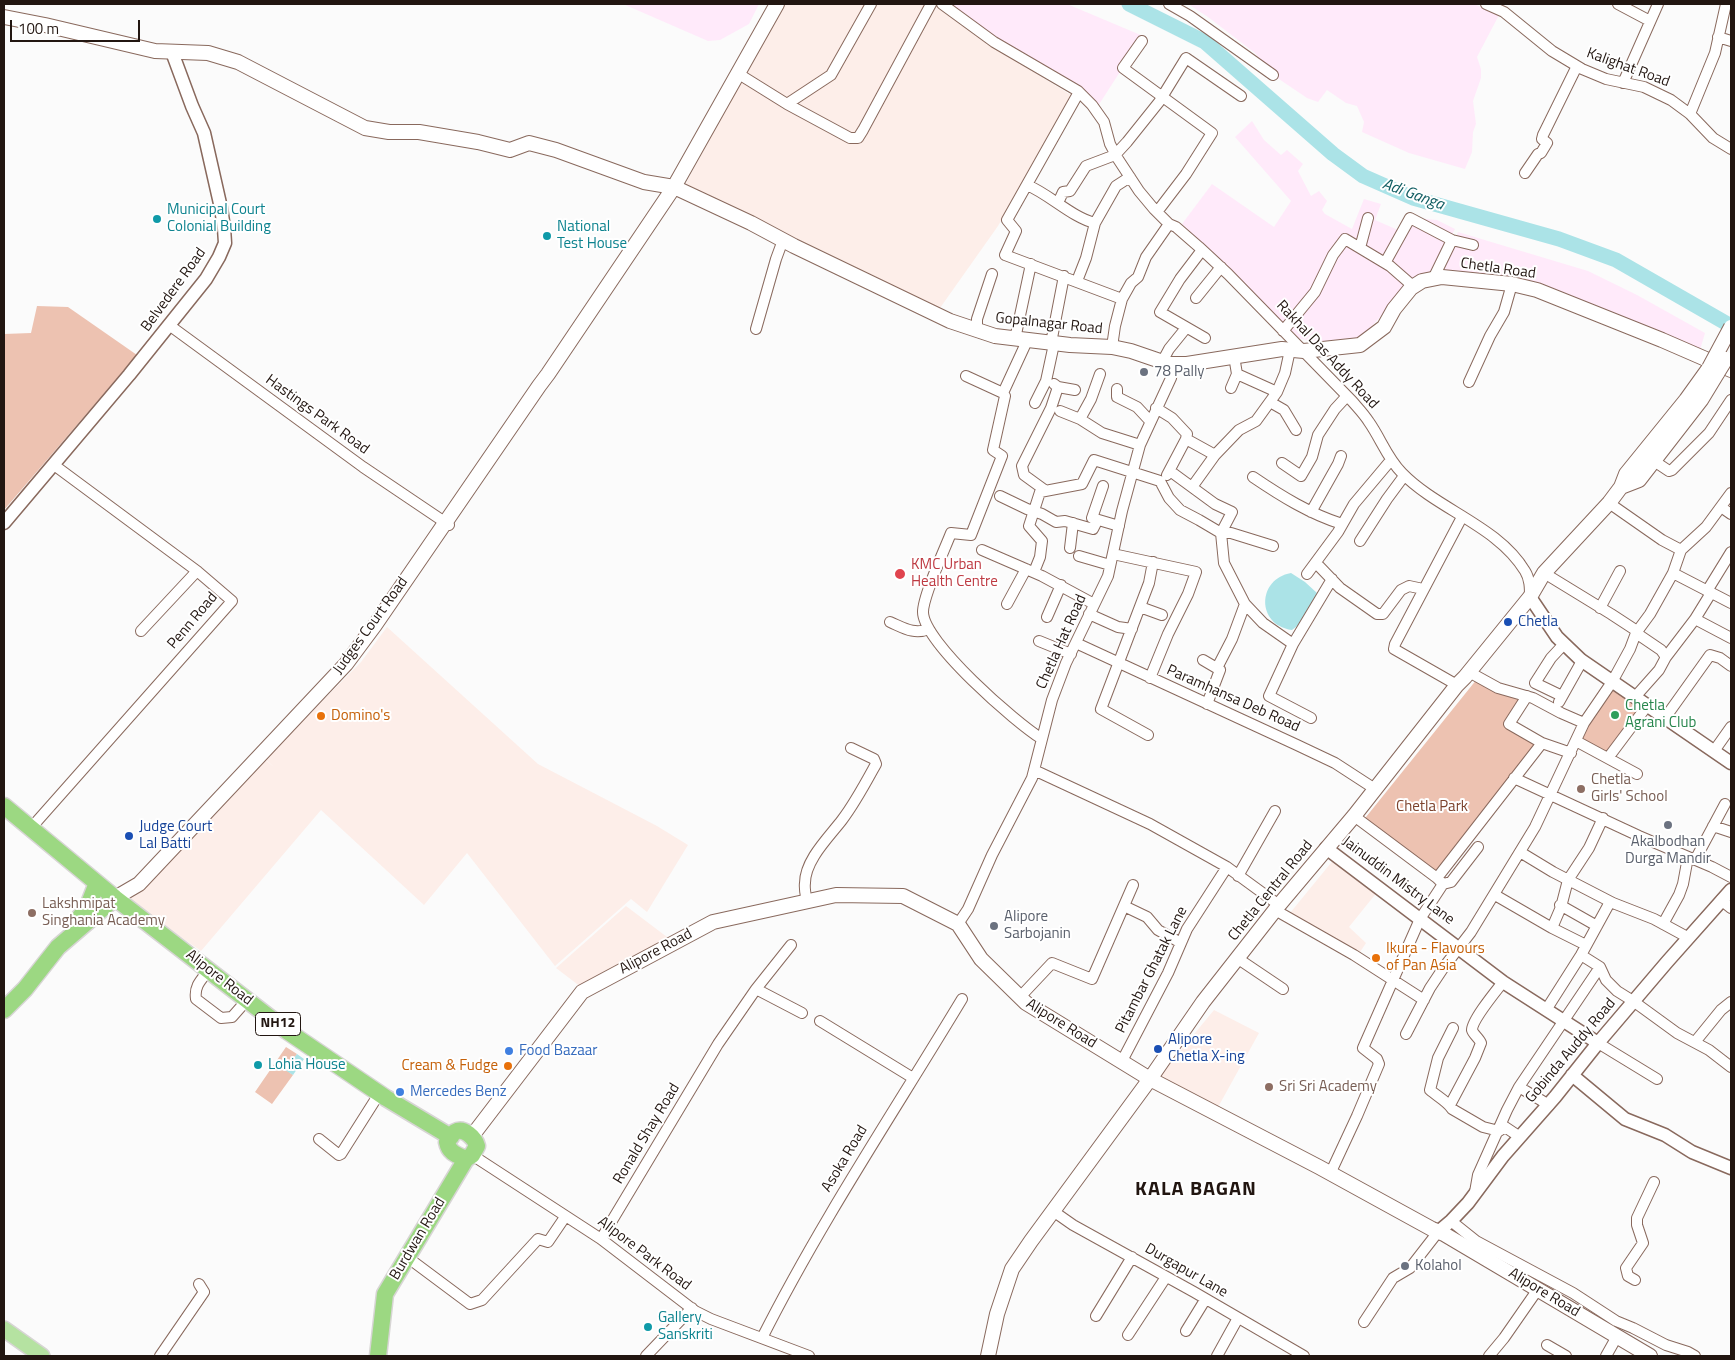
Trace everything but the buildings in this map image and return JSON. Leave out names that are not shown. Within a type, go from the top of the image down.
[{"type":"highway","name":"Alipore Road","points":[[4,806],[115,898],[287,1031],[379,1094],[451,1137]]},
{"type":"highway","points":[[58,947],[88,906],[97,883]]},
{"type":"highway","name":"Judges Court Road","points":[[4,1010],[25,989],[58,947],[115,898]]},
{"type":"highway","points":[[461,1131],[472,1136],[476,1140],[477,1146],[469,1157],[454,1154],[448,1148],[447,1142],[451,1137],[455,1132],[461,1131]]},
{"type":"highway","name":"Burdwan Road","points":[[378,1356],[385,1294],[469,1157]]},
{"type":"main road","points":[[676,188],[776,4]]},
{"type":"main road","points":[[676,188],[784,4]]},
{"type":"main road","points":[[4,17],[155,51],[177,51]]},
{"type":"main road","name":"Gopalnagar Road","points":[[177,51],[208,52],[238,62],[365,128],[389,132],[419,132],[478,142],[510,150],[529,143],[556,150],[644,182],[676,188],[944,319],[995,336],[1052,343],[1112,347],[1168,363],[1187,364],[1282,349],[1297,350]]},
{"type":"main road","name":"Judges Court Road","points":[[115,898],[139,884],[346,664],[436,536],[446,532],[448,524],[533,408],[676,188]]},
{"type":"main road","name":"Chetla Road","points":[[1297,350],[1360,345],[1384,327],[1394,309],[1414,286],[1422,281],[1442,277],[1512,284],[1537,290],[1662,340],[1719,370]]},
{"type":"main road","points":[[1719,370],[1731,327]]},
{"type":"main road","points":[[1624,480],[1639,480],[1701,400],[1731,350]]},
{"type":"main road","name":"Chetla Central Road","points":[[988,1356],[997,1314],[1012,1269],[1150,1079],[1203,1002],[1277,908],[1354,816],[1457,685],[1530,597],[1544,573],[1608,503],[1686,400],[1719,370]]},
{"type":"main road","name":"Alipore Road","points":[[472,1136],[582,992],[713,922],[836,896],[903,896],[958,924],[981,959],[1026,1003],[1150,1079],[1330,1174],[1444,1231],[1650,1356]]},
{"type":"main road","name":"Alipore Road","points":[[1444,1231],[1536,1292],[1639,1356]]},
{"type":"main road","points":[[4,1329],[42,1356]]},
{"type":"street","points":[[787,104],[831,75],[871,4]]},
{"type":"street","points":[[742,76],[787,104],[850,138],[858,138],[931,4]]},
{"type":"street","name":"Rakhal Das Addy Road","points":[[942,4],[994,42],[1079,92],[1092,105],[1104,122],[1110,144],[1130,177],[1156,212],[1221,267],[1283,331],[1297,350],[1347,396],[1369,421],[1390,460],[1404,476],[1448,509],[1507,548],[1525,571],[1530,584],[1530,597]]},
{"type":"street","points":[[1169,4],[1190,16],[1273,76]]},
{"type":"street","name":"Kalighat Road","points":[[1486,4],[1504,12],[1552,51],[1577,66],[1606,79],[1644,87],[1671,100],[1690,114],[1713,138],[1731,149]]},
{"type":"street","points":[[1618,4],[1650,21]]},
{"type":"street","points":[[1624,83],[1658,4]]},
{"type":"street","points":[[1690,114],[1715,53],[1726,4]]},
{"type":"street","points":[[1718,37],[1731,41]]},
{"type":"street","points":[[1142,41],[1123,68],[1212,133],[1186,174],[1156,212]]},
{"type":"street","name":"Belvedere Road","points":[[4,523],[54,465],[206,279],[225,243],[221,208],[204,133],[192,106],[177,51]]},
{"type":"street","points":[[1058,203],[1063,192],[1070,190],[1086,166],[1116,154],[1127,142],[1162,98],[1182,63],[1188,57],[1241,96]]},
{"type":"street","points":[[1525,173],[1538,154],[1541,154],[1547,143],[1542,139],[1543,135],[1577,66]]},
{"type":"street","points":[[1079,92],[1007,220],[1016,231],[1005,255],[1122,299]]},
{"type":"street","points":[[1077,281],[1086,258],[1095,223],[1116,186],[1130,177]]},
{"type":"street","points":[[1027,185],[1084,221],[1095,223]]},
{"type":"street","points":[[1360,248],[1368,218]]},
{"type":"street","points":[[1385,263],[1410,218],[1452,240],[1473,244]]},
{"type":"street","points":[[1112,347],[1122,299],[1138,277],[1146,257],[1169,224]]},
{"type":"street","points":[[1283,331],[1315,292],[1333,255],[1345,238],[1385,263],[1414,286]]},
{"type":"street","points":[[756,329],[783,240]]},
{"type":"street","points":[[1433,279],[1452,240]]},
{"type":"street","points":[[1202,250],[1180,279],[1160,312],[1205,338]]},
{"type":"street","points":[[1031,264],[1021,340],[1003,393],[1005,396],[993,450],[1002,456],[971,536],[951,533],[928,593],[923,612],[928,628],[962,669],[993,699],[1042,739]]},
{"type":"street","points":[[1196,298],[1221,267]]},
{"type":"street","points":[[977,330],[977,319],[992,274]]},
{"type":"street","points":[[1035,403],[1046,379],[1064,276]]},
{"type":"street","points":[[1469,382],[1490,336],[1504,312],[1512,284]]},
{"type":"street","name":"Hastings Park Road","points":[[169,325],[355,461],[448,524]]},
{"type":"street","name":"Chetla Hat Road","points":[[958,924],[968,909],[992,855],[1032,778],[1052,700],[1070,654],[1108,576],[1140,445],[1171,378],[1168,363],[1169,349],[1186,328]]},
{"type":"street","points":[[1192,488],[1215,456],[1238,430],[1256,421],[1277,392],[1297,350]]},
{"type":"street","points":[[1231,388],[1237,374],[1234,356]]},
{"type":"street","points":[[1080,419],[1091,399],[1100,374]]},
{"type":"street","points":[[1237,374],[1277,392]]},
{"type":"street","points":[[966,376],[1003,393]]},
{"type":"street","points":[[1046,379],[1058,387],[1075,390]]},
{"type":"street","points":[[1046,491],[1024,475],[1022,466],[1051,408],[1058,387]]},
{"type":"street","points":[[1117,389],[1117,397],[1137,407],[1150,421]]},
{"type":"street","points":[[1282,463],[1301,476],[1312,457],[1318,435],[1335,409],[1347,396]]},
{"type":"street","points":[[1654,461],[1672,470],[1709,433],[1731,400]]},
{"type":"street","points":[[1270,402],[1284,410],[1296,430]]},
{"type":"street","points":[[1156,408],[1172,418],[1187,434],[1170,471],[1162,483]]},
{"type":"street","points":[[1060,411],[1080,419],[1102,433],[1140,445]]},
{"type":"street","points":[[1186,439],[1215,456]]},
{"type":"street","points":[[1311,512],[1341,456]]},
{"type":"street","points":[[1007,604],[1040,557],[1042,541],[1029,526],[1040,492],[1082,484],[1094,460],[1160,481],[1169,498],[1180,510],[1221,533],[1231,533],[1273,546]]},
{"type":"street","points":[[1307,574],[1354,504],[1390,460]]},
{"type":"street","name":"Penn Road","points":[[31,828],[232,601],[197,571],[54,465]]},
{"type":"street","points":[[1170,471],[1215,504],[1232,512],[1221,533],[1224,563],[1245,604],[1263,624],[1293,644]]},
{"type":"street","points":[[1360,541],[1386,499],[1404,476]]},
{"type":"street","points":[[1253,477],[1283,497],[1311,512],[1342,524]]},
{"type":"street","points":[[1103,486],[1092,518],[1119,526]]},
{"type":"street","points":[[1406,1034],[1444,966],[1459,949],[1495,895],[1535,827],[1552,795],[1584,722],[1612,682],[1630,649],[1636,632],[1650,614],[1673,573],[1681,550],[1706,527],[1731,493]]},
{"type":"street","points":[[1000,496],[1056,522],[1065,521],[1093,529],[1097,521]]},
{"type":"street","points":[[1608,503],[1662,540],[1681,550]]},
{"type":"street","points":[[1721,507],[1731,514]]},
{"type":"street","points":[[1457,685],[1394,649],[1462,517]]},
{"type":"street","points":[[1070,548],[1073,523]]},
{"type":"street","points":[[982,550],[1030,570],[1094,604]]},
{"type":"street","points":[[1635,697],[1664,664],[1666,657],[1695,619],[1731,552]]},
{"type":"street","points":[[1113,554],[1196,572],[1150,678]]},
{"type":"street","points":[[1079,556],[1110,565]]},
{"type":"street","points":[[1148,735],[1102,709],[1150,583],[1153,562]]},
{"type":"street","points":[[1316,563],[1340,588],[1377,614],[1383,614],[1401,590],[1410,586],[1423,590]]},
{"type":"street","points":[[141,631],[197,571]]},
{"type":"street","points":[[1600,608],[1620,571]]},
{"type":"street","points":[[1544,573],[1611,614],[1661,650],[1666,657]]},
{"type":"street","points":[[1673,573],[1731,603]]},
{"type":"street","points":[[1311,718],[1270,696],[1293,644],[1332,579]]},
{"type":"street","points":[[1047,617],[1061,585]]},
{"type":"street","points":[[1530,597],[1552,631],[1582,661],[1731,763]]},
{"type":"street","points":[[1217,668],[1232,639],[1245,604]]},
{"type":"street","points":[[1140,607],[1162,615]]},
{"type":"street","points":[[1090,614],[1118,627],[1132,629]]},
{"type":"street","points":[[1695,619],[1731,638]]},
{"type":"street","points":[[890,622],[911,631],[922,632],[928,628]]},
{"type":"street","points":[[1040,641],[1070,654]]},
{"type":"street","name":"Paramhansa Deb Road","points":[[1076,643],[1335,763],[1375,789]]},
{"type":"street","points":[[1562,696],[1536,684],[1551,658],[1564,644]]},
{"type":"street","points":[[1665,718],[1710,655],[1720,658],[1731,666]]},
{"type":"street","points":[[1203,660],[1220,670],[1207,704]]},
{"type":"street","points":[[1555,710],[1582,661]]},
{"type":"street","points":[[1469,672],[1498,688],[1526,696],[1584,722]]},
{"type":"street","points":[[1526,696],[1509,724],[1542,743],[1571,753]]},
{"type":"street","points":[[1608,758],[1646,706]]},
{"type":"street","points":[[1714,751],[1731,727]]},
{"type":"street","points":[[1576,741],[1637,774]]},
{"type":"street","points":[[1330,1174],[1379,1064],[1377,1059],[1362,1048],[1420,919],[1440,881],[1514,778],[1542,743]]},
{"type":"street","points":[[807,902],[804,882],[812,860],[860,794],[876,764],[874,759],[852,748]]},
{"type":"street","points":[[1034,770],[1150,824],[1226,867],[1277,908],[1424,1000]]},
{"type":"street","points":[[1514,778],[1731,877]]},
{"type":"street","points":[[1663,924],[1679,895],[1692,859],[1725,804]]},
{"type":"street","points":[[1238,876],[1275,811]]},
{"type":"street","points":[[1354,816],[1440,881],[1451,882],[1478,847]]},
{"type":"street","points":[[1552,928],[1561,907],[1568,880],[1588,848],[1603,818]]},
{"type":"street","points":[[1713,826],[1731,832]]},
{"type":"street","name":"Jainuddin Mistry Lane","points":[[1326,848],[1503,982],[1598,1043]]},
{"type":"street","points":[[1520,852],[1610,902],[1663,924],[1689,938]]},
{"type":"street","name":"Pitambar Ghatak Lane","points":[[1122,1061],[1168,974],[1187,929],[1226,867]]},
{"type":"street","points":[[1020,997],[1052,963],[1092,979],[1133,885]]},
{"type":"street","name":"Gobinda Auddy Road","points":[[1444,1231],[1633,1001],[1689,938],[1726,904],[1731,890]]},
{"type":"street","points":[[1495,895],[1552,928],[1584,950],[1600,967],[1606,980],[1617,991],[1665,1026],[1709,1050],[1731,1067]]},
{"type":"street","points":[[1546,1010],[1584,950],[1610,902]]},
{"type":"street","points":[[1561,907],[1560,905],[1597,926]]},
{"type":"street","points":[[1124,906],[1147,917],[1158,930],[1180,943]]},
{"type":"street","name":"Ronald Shay Road","points":[[601,1239],[718,1044],[756,989],[790,945]]},
{"type":"street","points":[[1238,958],[1283,989]]},
{"type":"street","points":[[1475,1193],[1478,1175],[1519,1087],[1600,967]]},
{"type":"street","points":[[209,970],[198,984],[195,992],[196,999],[208,1009],[221,1018],[232,1017],[247,1000]]},
{"type":"street","points":[[1450,1105],[1481,1043],[1472,1032],[1472,1027],[1503,982]]},
{"type":"street","points":[[756,989],[802,1013]]},
{"type":"street","name":"Asoka Road","points":[[762,1338],[796,1273],[886,1120],[962,999]]},
{"type":"street","points":[[1695,1042],[1721,1010],[1731,1002]]},
{"type":"street","points":[[820,1021],[913,1078]]},
{"type":"street","points":[[1453,1028],[1438,1058],[1430,1090],[1450,1105],[1452,1109],[1483,1127],[1499,1131],[1506,1128],[1520,1137]]},
{"type":"street","points":[[1598,1043],[1657,1079]]},
{"type":"street","points":[[1572,1075],[1606,1105],[1625,1118],[1665,1135],[1692,1152],[1731,1168]]},
{"type":"street","points":[[1519,1087],[1548,1104]]},
{"type":"street","points":[[319,1139],[339,1155],[341,1154],[379,1094]]},
{"type":"street","name":"Alipore Park Road","points":[[469,1157],[601,1239],[692,1308],[711,1319],[809,1356]]},
{"type":"street","points":[[1635,1280],[1628,1276],[1626,1268],[1643,1243],[1637,1225],[1638,1218],[1654,1182]]},
{"type":"street","name":"Durgapur Lane","points":[[1053,1211],[1074,1225],[1304,1356]]},
{"type":"street","points":[[407,1257],[470,1304],[482,1300],[538,1240],[548,1242],[565,1217]]},
{"type":"street","points":[[1364,1322],[1393,1278],[1410,1268],[1444,1231],[1476,1241],[1573,1293],[1616,1321],[1666,1345],[1695,1356]]},
{"type":"street","points":[[1096,1316],[1132,1258]]},
{"type":"street","points":[[1128,1335],[1166,1277]]},
{"type":"street","points":[[160,1356],[204,1292],[198,1284]]},
{"type":"street","points":[[1490,1356],[1536,1292]]},
{"type":"street","points":[[1186,1331],[1205,1300]]},
{"type":"street","points":[[646,1356],[692,1308]]},
{"type":"street","points":[[1217,1356],[1238,1318]]},
{"type":"street","points":[[1606,1356],[1615,1340]]},
{"type":"street","points":[[1547,1345],[1566,1356]]},
{"type":"shaded area","points":[[623,4],[759,4],[749,24],[720,40],[708,41]]},
{"type":"shaded area","points":[[785,4],[932,4],[993,47],[1071,95],[998,226],[940,308],[850,268],[684,187]]},
{"type":"shaded area","points":[[947,4],[1067,4],[1143,36],[1098,106],[1054,70],[995,40]]},
{"type":"shaded area","points":[[1188,4],[1474,4],[1499,15],[1477,57],[1481,69],[1481,78],[1473,101],[1476,124],[1473,132],[1472,152],[1465,169],[1409,153],[1362,132],[1364,122],[1357,106],[1346,103],[1327,90],[1318,102],[1307,98],[1273,75],[1255,53]]},
{"type":"shaded area","points":[[1252,121],[1264,140],[1281,155],[1287,150],[1303,164],[1298,171],[1311,196],[1319,191],[1327,201],[1322,210],[1325,214],[1352,229],[1364,199],[1381,204],[1375,220],[1398,230],[1406,217],[1437,220],[1455,229],[1431,274],[1416,276],[1373,325],[1356,341],[1322,345],[1299,338],[1182,224],[1212,184],[1274,227],[1291,201],[1235,137]]},
{"type":"shaded area","points":[[1458,232],[1588,271],[1637,295],[1705,333],[1700,350],[1628,321],[1441,271]]},
{"type":"shaded area","points":[[387,627],[538,764],[657,826],[688,845],[647,912],[631,899],[555,966],[467,853],[424,905],[321,810],[201,951],[125,899],[264,759],[274,767],[265,759],[361,662]]},
{"type":"shaded area","points":[[1335,858],[1378,891],[1349,927],[1366,943],[1358,955],[1290,913]]},
{"type":"shaded area","points":[[626,906],[671,940],[581,987],[556,968]]},
{"type":"shaded area","points":[[1214,1010],[1259,1033],[1217,1109],[1157,1079]]},
{"type":"green space","points":[[37,306],[68,307],[137,355],[4,510],[4,334],[31,333]]},
{"type":"green space","name":"Chetla Park","points":[[1477,679],[1521,697],[1504,726],[1538,743],[1437,875],[1362,822]]},
{"type":"green space","name":"Chetla Agrani Club","points":[[1613,684],[1643,706],[1607,756],[1578,741]]},
{"type":"green space","points":[[286,1047],[297,1054],[286,1070],[293,1075],[272,1104],[255,1092]]},
{"type":"water","points":[[1291,573],[1317,593],[1309,614],[1292,630],[1280,626],[1272,620],[1265,602],[1267,592],[1272,584],[1280,577]]},
{"type":"water","points":[[297,1054],[304,1059],[293,1075],[285,1070]]},
{"type":"waterway","name":"Adi Ganga","points":[[1129,4],[1205,42],[1333,154],[1363,176],[1413,198],[1559,239],[1616,260],[1731,326]]},
{"type":"place","name":"Municipal Court Colonial Building","points":[[157,219]]},
{"type":"place","name":"National Test House","points":[[547,236]]},
{"type":"place","name":"78 Pally","points":[[1144,372]]},
{"type":"place","name":"KMC Urban Health Centre","points":[[900,574]]},
{"type":"place","name":"Chetla","points":[[1508,622]]},
{"type":"place","name":"Chetla Agrani Club","points":[[1615,715]]},
{"type":"place","name":"Domino's","points":[[321,716]]},
{"type":"place","name":"Chetla Girls' School","points":[[1581,789]]},
{"type":"place","name":"Akalbodhan Durga Mandir","points":[[1668,825]]},
{"type":"place","name":"Judge Court Lal Batti","points":[[129,836]]},
{"type":"place","name":"Lakshmipat Singhania Academy","points":[[32,913]]},
{"type":"place","name":"Alipore Sarbojanin","points":[[994,926]]},
{"type":"place","name":"Ikura - Flavours of Pan Asia","points":[[1376,958]]},
{"type":"place","name":"Alipore Chetla X-ing","points":[[1158,1049]]},
{"type":"place","name":"Food Bazaar","points":[[509,1051]]},
{"type":"place","name":"Lohia House","points":[[258,1065]]},
{"type":"place","name":"Cream & Fudge","points":[[508,1066]]},
{"type":"place","name":"Sri Sri Academy","points":[[1269,1087]]},
{"type":"place","name":"Mercedes Benz","points":[[400,1092]]},
{"type":"place","name":"Kolahol","points":[[1405,1266]]},
{"type":"place","name":"Gallery Sanskriti","points":[[648,1327]]},
{"type":"district","name":"KALA BAGAN","points":[[1196,1190]]}]
